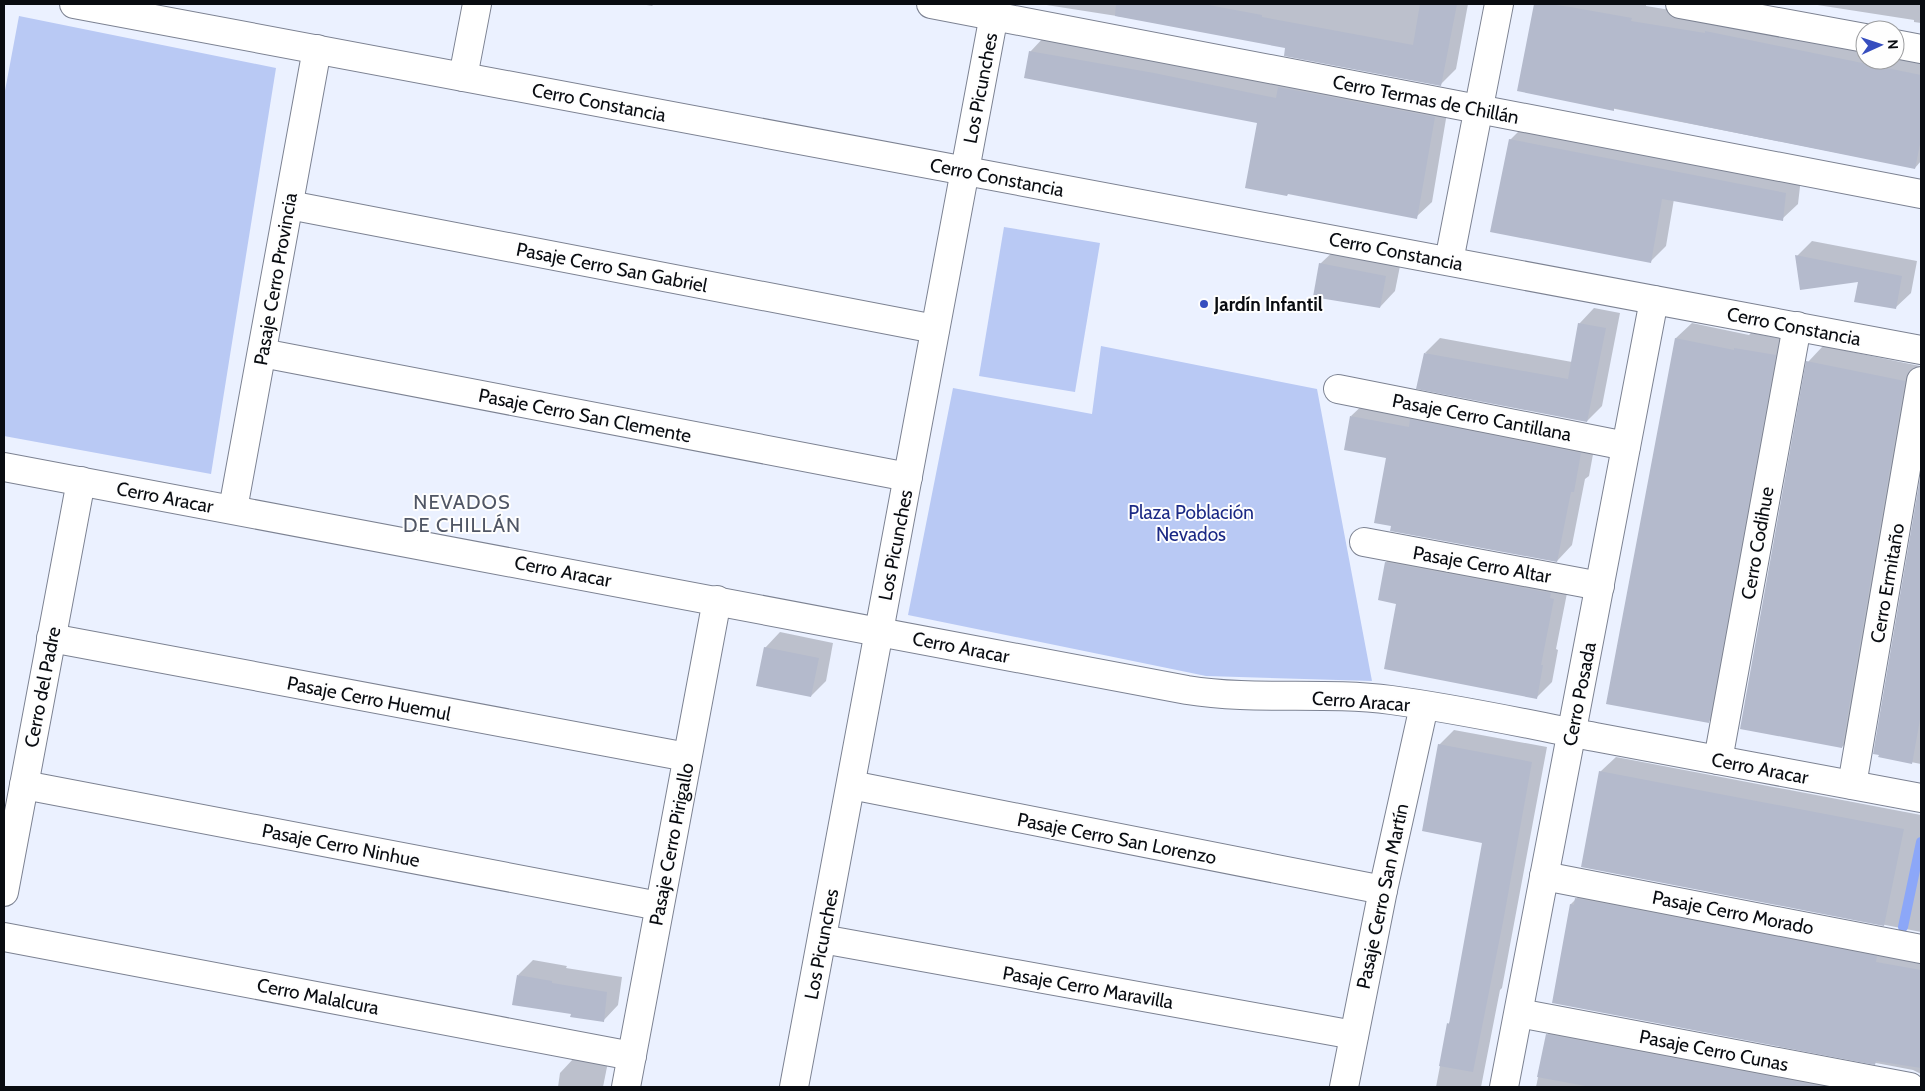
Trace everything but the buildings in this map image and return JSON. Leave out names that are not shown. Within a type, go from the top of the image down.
[{"type":"street","name":"Cerro Constancia","points":[[74,4],[1921,350]]},
{"type":"street","points":[[463,77],[476,4]]},
{"type":"street","name":"Cerro Termas de Chillán","points":[[932,4],[995,9],[1478,110],[1921,194]]},
{"type":"street","points":[[1449,262],[1499,4]]},
{"type":"street","points":[[1680,4],[1855,36]]},
{"type":"street","name":"Los Picunches","points":[[799,1086],[822,939],[995,9]]},
{"type":"street","points":[[1905,46],[1921,49]]},
{"type":"street","name":"Pasaje Cerro Provincia","points":[[234,509],[317,49]]},
{"type":"street","name":"Pasaje Cerro San Gabriel","points":[[289,205],[935,329]]},
{"type":"street","name":"Cerro Posada","points":[[1504,1087],[1654,300]]},
{"type":"street","name":"Cerro Codihue","points":[[1718,760],[1797,326]]},
{"type":"street","name":"Pasaje Cerro San Clemente","points":[[262,354],[908,477]]},
{"type":"street","name":"Cerro Ermitaño","points":[[1852,785],[1921,381]]},
{"type":"street","name":"Pasaje Cerro Cantillana","points":[[1338,389],[1626,446]]},
{"type":"street","name":"Cerro Aracar","points":[[4,466],[1212,694],[1355,697],[1424,706],[1921,798]]},
{"type":"street","name":"Cerro del Padre","points":[[4,892],[81,481]]},
{"type":"street","name":"Pasaje Cerro Altar","points":[[1364,542],[1600,586]]},
{"type":"street","name":"Pasaje Cerro Pirigallo","points":[[626,1087],[717,600]]},
{"type":"street","name":"Pasaje Cerro Huemul","points":[[51,638],[687,757]]},
{"type":"street","name":"Pasaje Cerro San Martín","points":[[1344,1087],[1383,890],[1424,706]]},
{"type":"street","name":"Pasaje Cerro Ninhue","points":[[24,785],[659,906]]},
{"type":"street","name":"Pasaje Cerro San Lorenzo","points":[[851,785],[1383,890]]},
{"type":"street","name":"Pasaje Cerro Morado","points":[[1544,876],[1921,949]]},
{"type":"street","name":"Cerro Malalcura","points":[[4,937],[632,1056]]},
{"type":"street","name":"Pasaje Cerro Maravilla","points":[[822,939],[1354,1035]]},
{"type":"street","name":"Pasaje Cerro Cunas","points":[[1519,1012],[1910,1087]]},
{"type":"green space","points":[[19,16],[276,68],[211,474],[4,436],[4,96]]},
{"type":"green space","points":[[1004,227],[1100,243],[1075,392],[979,376]]},
{"type":"green space","name":"Plaza Población Nevados","points":[[1101,346],[1317,389],[1372,681],[1206,676],[908,615],[953,388],[1092,414]]},
{"type":"waterway","points":[[1903,927],[1921,842]]},
{"type":"place","name":"Jardín Infantil","points":[[1204,304]]},
{"type":"district","name":"NEVADOS DE CHILLÁN","points":[[462,514]]}]
